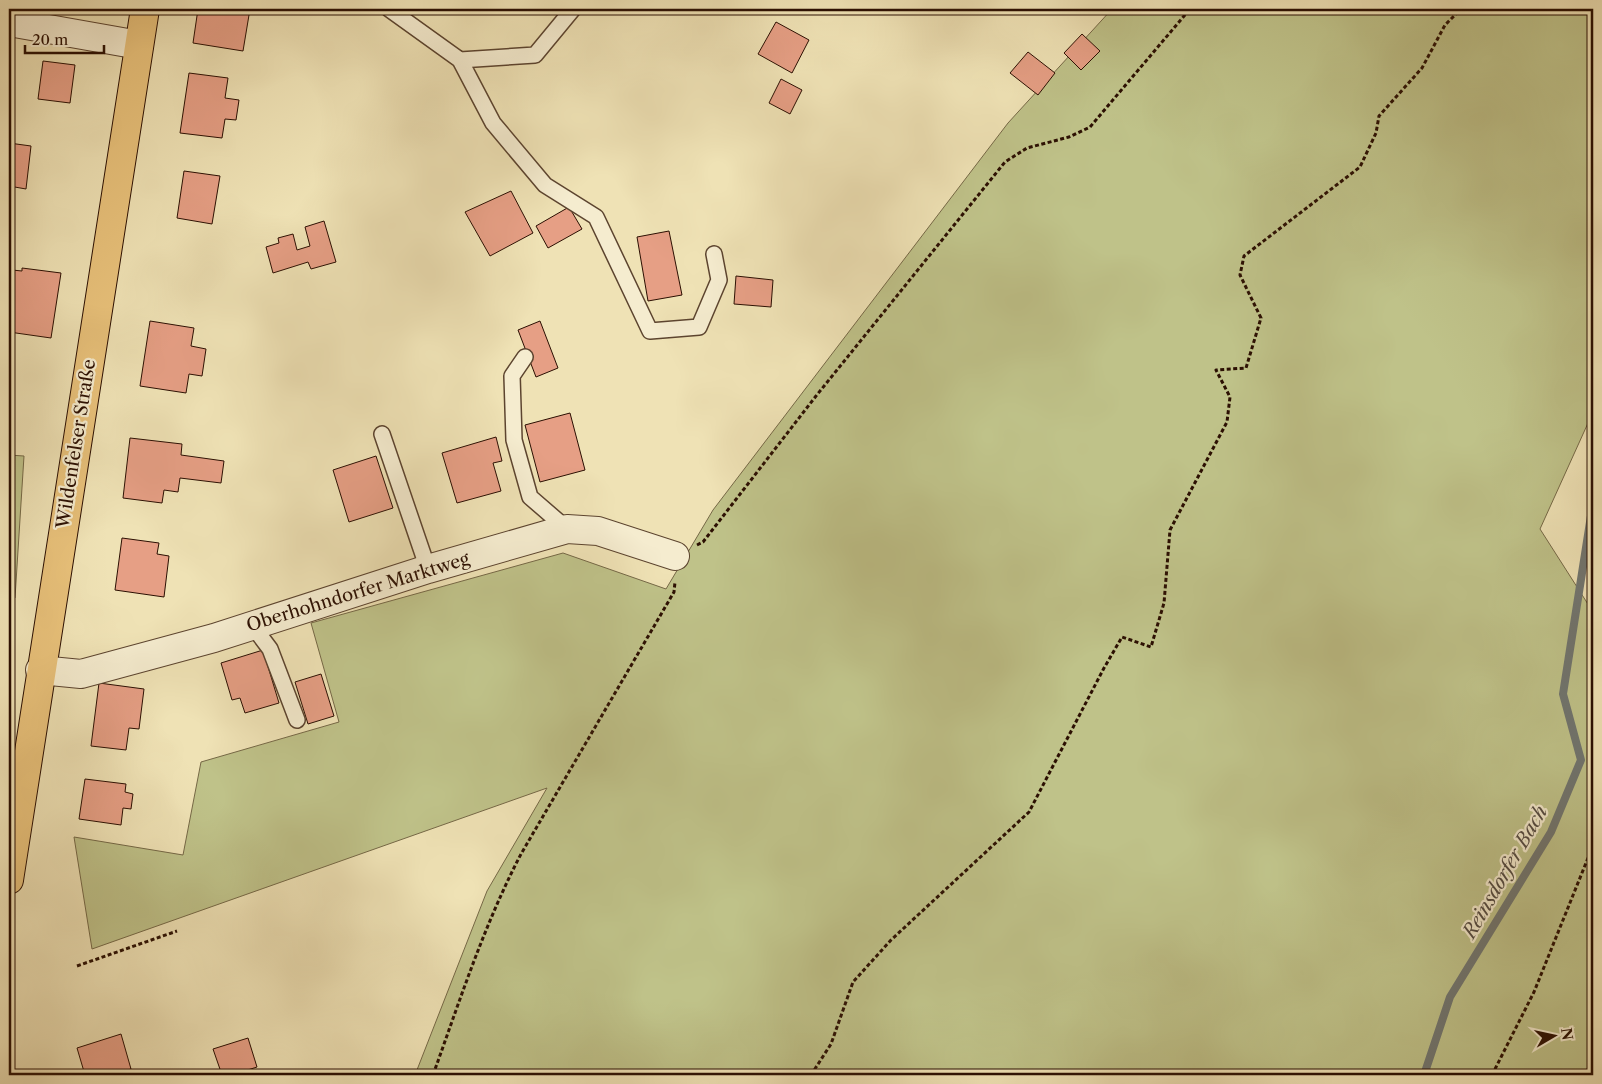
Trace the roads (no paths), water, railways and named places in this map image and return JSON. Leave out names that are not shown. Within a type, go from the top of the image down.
[{"type":"main road","name":"Wildenfelser Straße","points":[[9,880],[40,670],[146,9]]},
{"type":"street","points":[[9,22],[139,45]]},
{"type":"street","name":"Oberhohndorfer Marktweg","points":[[40,670],[81,674],[214,638],[428,568],[567,529],[598,531],[675,556]]},
{"type":"lane","points":[[389,9],[460,60],[493,123],[545,185],[596,217],[650,331],[699,327],[719,280],[714,254]]},
{"type":"lane","points":[[460,60],[535,55],[573,9]]},
{"type":"lane","points":[[525,357],[512,376],[514,440],[530,497],[567,529]]},
{"type":"lane","points":[[382,434],[428,568]]},
{"type":"lane","points":[[252,625],[270,649],[297,720]]},
{"type":"waterway","name":"Reinsdorfer Bach","points":[[1424,1075],[1450,997],[1551,832],[1581,760],[1563,694],[1593,503]]}]
